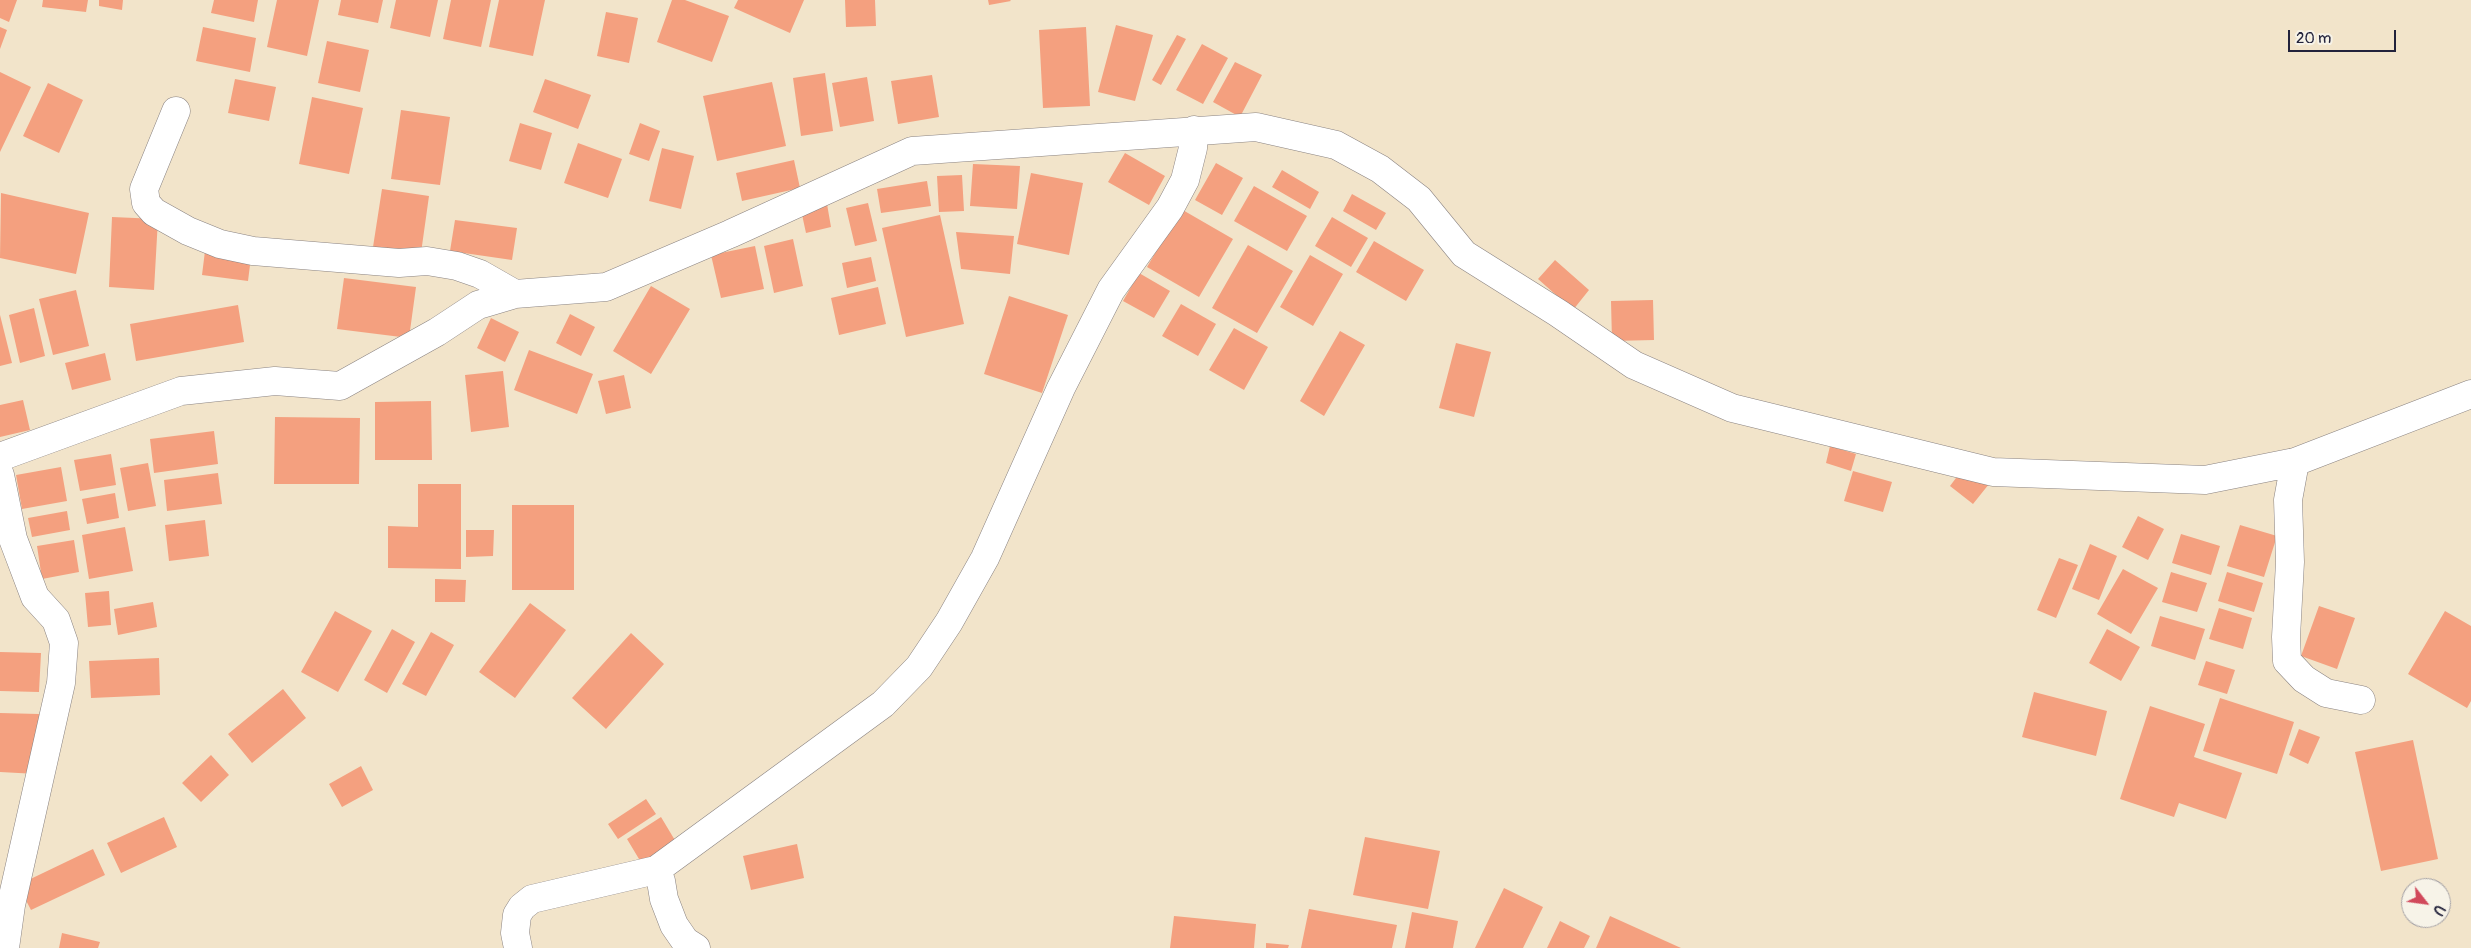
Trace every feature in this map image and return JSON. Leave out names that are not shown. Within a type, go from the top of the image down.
[{"type":"street","points":[[176,111],[144,189],[146,203],[154,212],[188,231],[220,244],[253,251],[400,263],[427,261],[457,266],[480,274],[514,294]]},
{"type":"street","points":[[0,457],[181,391],[276,381],[340,386],[437,332],[478,305],[514,294],[606,287],[730,234],[912,151],[1256,127],[1336,146],[1380,169],[1419,199],[1464,254],[1558,313],[1634,365],[1732,408],[1993,472],[2205,480],[2295,462],[2471,394]]},
{"type":"street","points":[[518,948],[515,933],[517,916],[522,907],[532,899],[656,870],[883,704],[919,667],[949,622],[985,558],[1061,388],[1111,290],[1170,208],[1185,180],[1193,148],[1194,130]]},
{"type":"street","points":[[2295,462],[2288,500],[2290,562],[2286,637],[2287,661],[2304,679],[2326,693],[2361,700]]},
{"type":"street","points":[[0,475],[13,539],[35,597],[56,620],[64,643],[61,683],[11,905],[5,948]]},
{"type":"street","points":[[656,870],[674,925],[685,941],[696,948]]},
{"type":"building","points":[[0,0],[17,0],[9,22],[0,18]]},
{"type":"building","points":[[43,0],[88,0],[86,12],[42,7]]},
{"type":"building","points":[[99,0],[123,0],[122,10],[99,6]]},
{"type":"building","points":[[214,0],[258,0],[254,22],[211,13]]},
{"type":"building","points":[[277,0],[319,0],[307,56],[267,47]]},
{"type":"building","points":[[341,0],[383,0],[378,23],[338,15]]},
{"type":"building","points":[[396,0],[438,0],[430,37],[390,28]]},
{"type":"building","points":[[451,0],[491,0],[481,47],[443,39]]},
{"type":"building","points":[[499,0],[545,0],[533,56],[489,47]]},
{"type":"building","points":[[672,0],[685,0],[729,16],[712,62],[657,42]]},
{"type":"building","points":[[738,0],[804,0],[790,33],[734,8]]},
{"type":"building","points":[[845,0],[875,0],[876,26],[846,27]]},
{"type":"building","points":[[988,0],[1010,0],[1011,1],[989,5]]},
{"type":"building","points":[[606,12],[638,18],[629,63],[597,56]]},
{"type":"building","points":[[1116,25],[1153,35],[1135,101],[1098,92]]},
{"type":"building","points":[[0,27],[7,30],[0,49]]},
{"type":"building","points":[[203,27],[256,38],[250,72],[196,61]]},
{"type":"building","points":[[1086,27],[1090,106],[1043,108],[1039,30]]},
{"type":"building","points":[[1177,35],[1186,39],[1161,85],[1152,80]]},
{"type":"building","points":[[327,41],[369,50],[360,92],[318,83]]},
{"type":"building","points":[[1202,44],[1228,58],[1203,104],[1176,90]]},
{"type":"building","points":[[1235,62],[1262,75],[1240,117],[1213,102]]},
{"type":"building","points":[[0,72],[31,87],[0,152]]},
{"type":"building","points":[[825,73],[833,131],[801,136],[793,78]]},
{"type":"building","points":[[932,75],[939,117],[898,124],[891,81]]},
{"type":"building","points":[[867,77],[874,121],[840,127],[832,83]]},
{"type":"building","points":[[235,79],[276,87],[269,121],[228,113]]},
{"type":"building","points":[[545,79],[591,95],[578,129],[533,112]]},
{"type":"building","points":[[772,82],[786,146],[717,161],[703,96]]},
{"type":"building","points":[[48,83],[83,100],[59,153],[23,136]]},
{"type":"building","points":[[312,97],[363,108],[349,174],[299,164]]},
{"type":"building","points":[[401,110],[450,117],[440,185],[391,179]]},
{"type":"building","points":[[520,123],[552,133],[541,170],[509,161]]},
{"type":"building","points":[[640,123],[660,131],[649,161],[629,154]]},
{"type":"building","points":[[578,143],[622,159],[608,198],[564,183]]},
{"type":"building","points":[[662,148],[694,156],[681,209],[649,201]]},
{"type":"building","points":[[1125,153],[1165,176],[1149,205],[1108,182]]},
{"type":"building","points":[[794,160],[800,188],[742,201],[736,173]]},
{"type":"building","points":[[1216,163],[1243,178],[1222,215],[1195,200]]},
{"type":"building","points":[[973,164],[1020,166],[1017,209],[970,206]]},
{"type":"building","points":[[1282,170],[1319,192],[1310,209],[1272,187]]},
{"type":"building","points":[[1031,173],[1083,183],[1069,255],[1017,244]]},
{"type":"building","points":[[962,175],[964,211],[939,212],[937,176]]},
{"type":"building","points":[[927,181],[931,206],[881,213],[877,189]]},
{"type":"building","points":[[1254,186],[1307,216],[1287,251],[1234,221]]},
{"type":"building","points":[[382,189],[429,196],[421,253],[373,247]]},
{"type":"building","points":[[1,193],[89,213],[76,274],[0,258]]},
{"type":"building","points":[[1352,194],[1386,213],[1376,230],[1343,211]]},
{"type":"building","points":[[868,203],[877,241],[855,246],[846,208]]},
{"type":"building","points":[[827,204],[831,227],[806,233],[801,210]]},
{"type":"building","points":[[1181,209],[1233,239],[1199,297],[1147,267]]},
{"type":"building","points":[[940,215],[964,324],[906,337],[882,228]]},
{"type":"building","points":[[112,217],[158,219],[154,290],[109,287]]},
{"type":"building","points":[[1332,217],[1368,238],[1351,267],[1315,246]]},
{"type":"building","points":[[455,220],[517,228],[512,260],[450,251]]},
{"type":"building","points":[[956,232],[1014,236],[1010,274],[961,269]]},
{"type":"building","points":[[793,239],[803,286],[774,293],[764,246]]},
{"type":"building","points":[[1374,241],[1424,270],[1406,301],[1356,272]]},
{"type":"building","points":[[1248,245],[1293,271],[1257,333],[1212,308]]},
{"type":"building","points":[[755,246],[764,289],[721,298],[711,255]]},
{"type":"building","points":[[205,251],[251,257],[248,281],[202,275]]},
{"type":"building","points":[[1310,255],[1343,274],[1313,326],[1280,307]]},
{"type":"building","points":[[871,257],[876,281],[847,288],[842,263]]},
{"type":"building","points":[[1555,260],[1589,290],[1573,310],[1538,279]]},
{"type":"building","points":[[1139,273],[1170,291],[1154,318],[1123,301]]},
{"type":"building","points":[[344,278],[416,287],[409,338],[337,329]]},
{"type":"building","points":[[651,286],[690,309],[651,374],[613,351]]},
{"type":"building","points":[[878,287],[886,324],[839,335],[831,298]]},
{"type":"building","points":[[76,290],[89,346],[53,355],[39,299]]},
{"type":"building","points":[[1009,296],[1068,315],[1042,393],[984,374]]},
{"type":"building","points":[[1653,300],[1654,340],[1612,341],[1611,301]]},
{"type":"building","points":[[1181,304],[1216,324],[1198,356],[1162,336]]},
{"type":"building","points":[[238,305],[244,342],[136,361],[130,324]]},
{"type":"building","points":[[34,308],[45,356],[20,363],[9,315]]},
{"type":"building","points":[[570,314],[595,327],[581,356],[556,343]]},
{"type":"building","points":[[0,315],[12,363],[0,366]]},
{"type":"building","points":[[491,318],[519,332],[505,362],[477,348]]},
{"type":"building","points":[[1234,328],[1268,347],[1244,390],[1209,370]]},
{"type":"building","points":[[1340,331],[1365,345],[1324,416],[1300,401]]},
{"type":"building","points":[[1456,343],[1491,352],[1474,417],[1439,408]]},
{"type":"building","points":[[529,350],[593,374],[577,414],[514,390]]},
{"type":"building","points":[[105,353],[111,380],[72,390],[65,363]]},
{"type":"building","points":[[503,371],[509,427],[471,432],[465,375]]},
{"type":"building","points":[[624,375],[631,408],[606,414],[598,381]]},
{"type":"building","points":[[23,400],[30,430],[0,437],[0,405]]},
{"type":"building","points":[[431,401],[432,460],[375,460],[375,402]]},
{"type":"building","points":[[275,417],[360,418],[359,484],[274,484]]},
{"type":"building","points":[[214,431],[218,464],[154,473],[150,439]]},
{"type":"building","points":[[1830,446],[1856,454],[1851,471],[1826,463]]},
{"type":"building","points":[[111,454],[116,485],[80,491],[74,460]]},
{"type":"building","points":[[148,463],[156,506],[128,511],[120,468]]},
{"type":"building","points":[[1965,466],[1989,484],[1973,504],[1950,486]]},
{"type":"building","points":[[61,467],[67,501],[22,509],[16,475]]},
{"type":"building","points":[[1853,471],[1892,482],[1883,512],[1844,501]]},
{"type":"building","points":[[218,473],[222,504],[167,511],[164,480]]},
{"type":"building","points":[[418,484],[461,484],[461,569],[388,568],[388,526],[418,527]]},
{"type":"building","points":[[115,493],[119,518],[87,524],[82,499]]},
{"type":"building","points":[[512,505],[574,505],[574,590],[512,590]]},
{"type":"building","points":[[67,511],[70,530],[32,537],[28,518]]},
{"type":"building","points":[[2138,516],[2164,529],[2148,560],[2122,547]]},
{"type":"building","points":[[205,520],[209,556],[169,561],[165,525]]},
{"type":"building","points":[[2240,525],[2277,536],[2264,577],[2227,566]]},
{"type":"building","points":[[125,527],[133,571],[89,579],[82,535]]},
{"type":"building","points":[[466,530],[494,530],[493,556],[466,557]]},
{"type":"building","points":[[2181,534],[2220,546],[2211,575],[2172,563]]},
{"type":"building","points":[[74,540],[79,572],[42,579],[37,546]]},
{"type":"building","points":[[2090,544],[2117,556],[2099,600],[2072,589]]},
{"type":"building","points":[[2059,558],[2078,565],[2056,618],[2037,610]]},
{"type":"building","points":[[2123,569],[2158,588],[2131,634],[2097,614]]},
{"type":"building","points":[[2171,572],[2207,583],[2197,612],[2162,602]]},
{"type":"building","points":[[2227,572],[2263,583],[2254,612],[2218,601]]},
{"type":"building","points":[[435,579],[466,580],[465,602],[435,602]]},
{"type":"building","points":[[109,591],[111,625],[88,627],[85,593]]},
{"type":"building","points":[[153,602],[157,627],[118,635],[114,609]]},
{"type":"building","points":[[530,603],[566,630],[515,698],[479,672]]},
{"type":"building","points":[[2319,606],[2355,618],[2337,669],[2301,656]]},
{"type":"building","points":[[2219,608],[2252,618],[2243,649],[2209,639]]},
{"type":"building","points":[[335,611],[372,631],[338,692],[301,672]]},
{"type":"building","points":[[2445,611],[2471,626],[2471,701],[2467,708],[2408,674]]},
{"type":"building","points":[[2160,616],[2205,629],[2195,660],[2151,646]]},
{"type":"building","points":[[392,629],[415,642],[387,693],[364,680]]},
{"type":"building","points":[[2107,629],[2140,647],[2121,681],[2089,663]]},
{"type":"building","points":[[431,632],[454,645],[426,696],[402,684]]},
{"type":"building","points":[[631,633],[664,664],[606,729],[572,698]]},
{"type":"building","points":[[0,652],[41,653],[39,692],[0,691]]},
{"type":"building","points":[[159,658],[160,695],[91,698],[89,661]]},
{"type":"building","points":[[2206,661],[2235,670],[2227,694],[2198,685]]},
{"type":"building","points":[[283,689],[306,718],[252,763],[228,734]]},
{"type":"building","points":[[2034,692],[2107,711],[2096,756],[2022,737]]},
{"type":"building","points":[[2220,698],[2294,722],[2277,774],[2203,751]]},
{"type":"building","points":[[2150,706],[2205,724],[2194,757],[2242,773],[2226,819],[2179,803],[2174,817],[2120,799]]},
{"type":"building","points":[[0,713],[39,714],[37,774],[0,772]]},
{"type":"building","points":[[2299,729],[2320,737],[2308,764],[2289,755]]},
{"type":"building","points":[[2413,740],[2438,859],[2381,871],[2355,752]]},
{"type":"building","points":[[211,755],[229,775],[201,802],[182,783]]},
{"type":"building","points":[[361,766],[373,790],[342,807],[329,784]]},
{"type":"building","points":[[646,799],[656,814],[618,839],[608,824]]},
{"type":"building","points":[[164,817],[177,847],[121,873],[107,843]]},
{"type":"building","points":[[661,817],[676,842],[642,864],[627,839]]},
{"type":"building","points":[[1365,837],[1440,851],[1428,909],[1353,895]]},
{"type":"building","points":[[797,844],[804,878],[751,890],[743,856]]},
{"type":"building","points":[[93,849],[105,875],[31,910],[18,885]]},
{"type":"building","points":[[1504,888],[1543,907],[1523,948],[1475,948]]},
{"type":"building","points":[[1309,909],[1397,925],[1392,948],[1301,948]]},
{"type":"building","points":[[1412,912],[1458,921],[1453,948],[1405,948]]},
{"type":"building","points":[[1174,916],[1256,924],[1254,948],[1170,948]]},
{"type":"building","points":[[1610,916],[1681,948],[1596,948]]},
{"type":"building","points":[[1560,921],[1590,936],[1584,948],[1547,948]]},
{"type":"building","points":[[62,933],[100,942],[98,948],[59,948]]},
{"type":"building","points":[[1266,943],[1289,945],[1288,948],[1266,948]]}]
